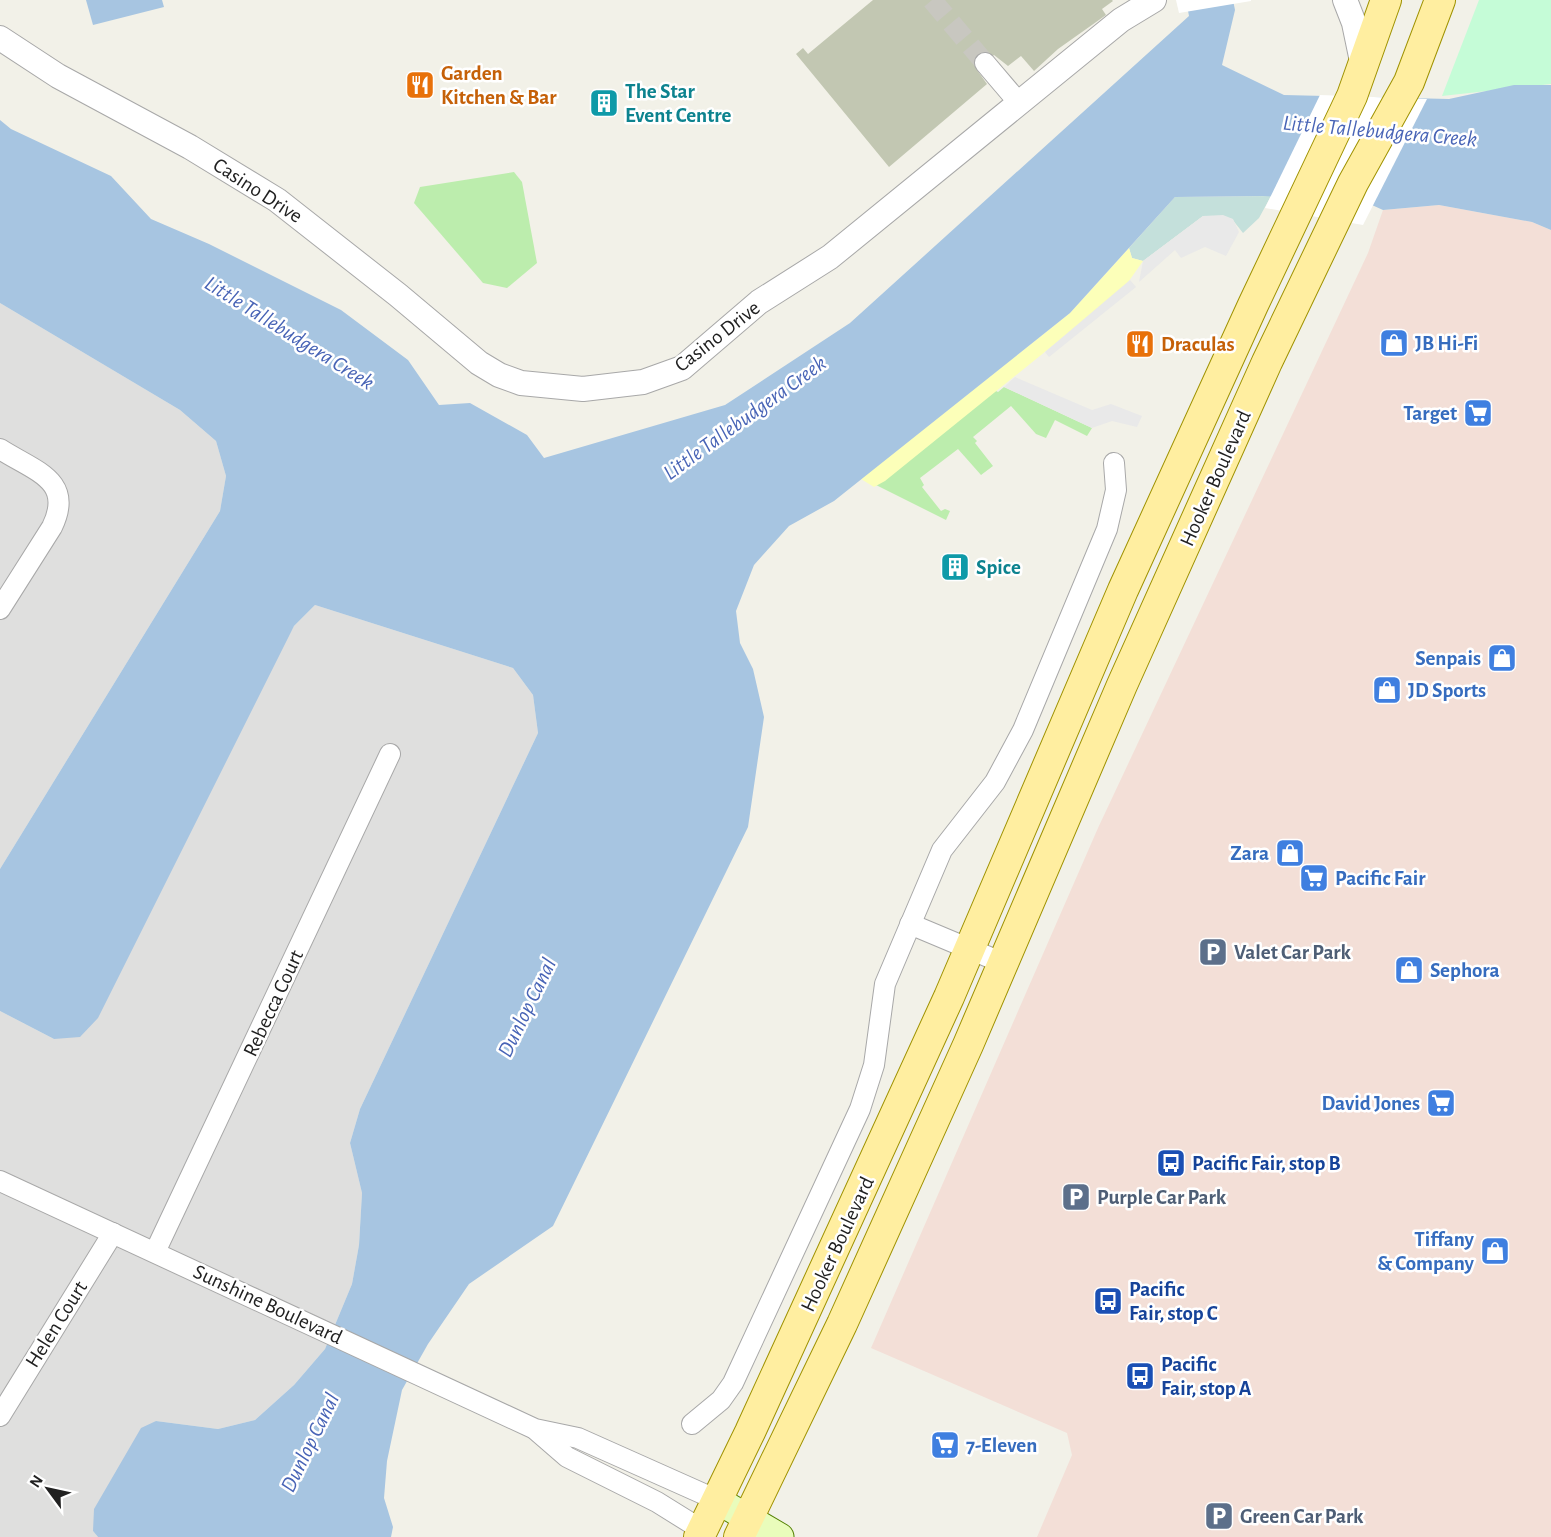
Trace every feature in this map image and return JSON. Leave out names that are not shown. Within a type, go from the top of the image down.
[{"type":"main road","name":"Hooker Boulevard","points":[[744,1527],[847,1314],[1003,963],[1159,601],[1335,220],[1400,99],[1424,48],[1440,0]]},
{"type":"main road","name":"Hooker Boulevard","points":[[704,1535],[717,1500],[880,1152],[1119,601],[1296,213],[1352,96],[1385,1]]},
{"type":"main road","name":"Sunshine Boulevard","points":[[717,1500],[744,1527],[780,1537]]},
{"type":"street","name":"Casino Drive","points":[[0,38],[58,76],[190,147],[278,200],[479,363],[498,375],[521,383],[552,387],[614,386],[643,382],[682,368],[759,302],[830,257],[1121,20],[1154,0]]},
{"type":"street","points":[[1345,0],[1354,22],[1363,66]]},
{"type":"street","points":[[985,63],[1019,103]]},
{"type":"street","points":[[0,449],[56,486],[61,500],[59,514],[52,527],[0,609]]},
{"type":"street","name":"Hooker Boulevard","points":[[693,1424],[721,1401],[733,1383],[860,1109],[874,1065],[885,984],[942,850],[995,782],[1023,730],[1107,529],[1116,490],[1114,463]]},
{"type":"street","name":"Rebecca Court","points":[[156,1252],[390,754]]},
{"type":"street","points":[[910,924],[1003,963]]},
{"type":"street","name":"Sunshine Boulevard","points":[[0,1182],[156,1252],[535,1429],[578,1438],[717,1500]]},
{"type":"street","name":"Helen Court","points":[[0,1416],[113,1233]]},
{"type":"street","name":"Sunshine Boulevard","points":[[535,1429],[567,1457],[657,1502],[704,1535]]},
{"type":"shaded area","points":[[873,0],[1113,1],[1102,9],[1106,15],[1058,49],[1034,71],[1021,56],[1008,66],[994,55],[977,70],[987,84],[889,167],[796,54],[803,48],[808,54]]},
{"type":"shaded area","points":[[1479,0],[1551,0],[1551,84],[1442,96]]},
{"type":"shaded area","points":[[514,172],[522,182],[537,263],[507,288],[483,283],[414,203],[420,187]]},
{"type":"shaded area","points":[[1271,196],[1259,218],[1243,233],[1232,219],[1203,216],[1143,261],[1132,258],[1129,248],[1175,197]]},
{"type":"shaded area","name":"Pacific Fair","points":[[1439,205],[1532,222],[1551,230],[1551,1537],[1037,1537],[1072,1455],[1067,1433],[871,1348],[1098,828],[1368,253],[1383,210]]},
{"type":"shaded area","points":[[1223,215],[1233,219],[1239,232],[1226,256],[1205,247],[1181,258],[1175,250],[1139,282],[1143,261],[1203,216]]},
{"type":"shaded area","points":[[1130,280],[1136,287],[1049,357],[1045,352]]},
{"type":"shaded area","points":[[0,303],[180,410],[216,441],[226,476],[220,511],[0,869]]},
{"type":"shaded area","points":[[1015,377],[1092,410],[1111,404],[1142,416],[1137,427],[1112,421],[1092,428],[1004,387]]},
{"type":"shaded area","points":[[1004,387],[1092,428],[1087,436],[1055,420],[1046,438],[1036,434],[1011,406],[973,437],[993,466],[981,475],[958,449],[920,478],[924,485],[922,487],[941,511],[945,509],[950,511],[946,520],[876,485],[994,390],[998,392]]},
{"type":"shaded area","points":[[315,605],[513,668],[533,695],[538,733],[360,1109],[350,1143],[362,1193],[359,1245],[352,1284],[325,1349],[294,1385],[255,1420],[218,1429],[156,1421],[93,1531],[98,1537],[0,1537],[0,1011],[54,1039],[294,626]]},
{"type":"sand","points":[[1129,248],[1132,258],[1143,261],[1124,288],[885,481],[874,487],[861,479],[1070,313]]},
{"type":"water","points":[[86,0],[162,0],[164,7],[93,25]]},
{"type":"water","points":[[1186,0],[1233,0],[1235,10],[1222,65],[1284,95],[1449,99],[1514,85],[1551,85],[1551,230],[1532,222],[1439,205],[1383,210],[1363,201],[1263,196],[1175,197],[1070,313],[834,501],[789,526],[754,565],[736,611],[740,643],[753,669],[764,717],[748,827],[553,1226],[469,1284],[428,1344],[402,1390],[387,1461],[384,1498],[393,1527],[391,1537],[98,1537],[93,1531],[94,1509],[141,1428],[156,1421],[218,1429],[255,1420],[294,1385],[325,1349],[352,1284],[359,1245],[362,1193],[350,1143],[360,1109],[538,733],[533,695],[513,668],[315,605],[294,626],[98,1018],[80,1037],[54,1039],[0,1011],[0,869],[220,511],[226,476],[216,441],[180,410],[0,303],[0,120],[11,129],[111,176],[151,219],[209,244],[341,310],[408,360],[439,405],[470,403],[527,435],[544,458],[725,405],[850,323],[1189,16]]},
{"type":"pier","points":[[1176,0],[1251,0],[1251,1],[1179,13]]},
{"type":"pier","points":[[1320,95],[1427,99],[1363,225],[1265,208]]},
{"type":"tunnel","points":[[932,0],[985,63]]},
{"type":"place","name":"Garden Kitchen & Bar","points":[[420,85]]},
{"type":"place","name":"The Star Event Centre","points":[[604,103]]},
{"type":"place","name":"JB Hi-Fi","points":[[1394,343]]},
{"type":"place","name":"Draculas","points":[[1140,344]]},
{"type":"place","name":"Target","points":[[1478,413]]},
{"type":"place","name":"Spice","points":[[955,567]]},
{"type":"place","name":"Senpais","points":[[1502,658]]},
{"type":"place","name":"JD Sports","points":[[1387,690]]},
{"type":"place","name":"Zara","points":[[1290,853]]},
{"type":"place","name":"Pacific Fair","points":[[1314,878]]},
{"type":"place","name":"Valet Car Park","points":[[1213,952]]},
{"type":"place","name":"Sephora","points":[[1409,970]]},
{"type":"place","name":"David Jones","points":[[1441,1103]]},
{"type":"place","name":"Pacific Fair, stop B","points":[[1171,1163]]},
{"type":"place","name":"Purple Car Park","points":[[1076,1197]]},
{"type":"place","name":"Tiffany & Company","points":[[1495,1251]]},
{"type":"place","name":"Pacific Fair, stop C","points":[[1108,1301]]},
{"type":"place","name":"Pacific Fair, stop A","points":[[1140,1376]]},
{"type":"place","name":"7-Eleven","points":[[945,1445]]},
{"type":"place","name":"Green Car Park","points":[[1219,1516]]},
{"type":"water label","name":"Little Tallebudgera Creek","points":[[1380,130]]},
{"type":"water label","name":"Little Tallebudgera Creek","points":[[290,332]]},
{"type":"water label","name":"Little Tallebudgera Creek","points":[[744,417]]},
{"type":"water label","name":"Dunlop Canal","points":[[526,1007]]},
{"type":"water label","name":"Dunlop Canal","points":[[309,1442]]}]
